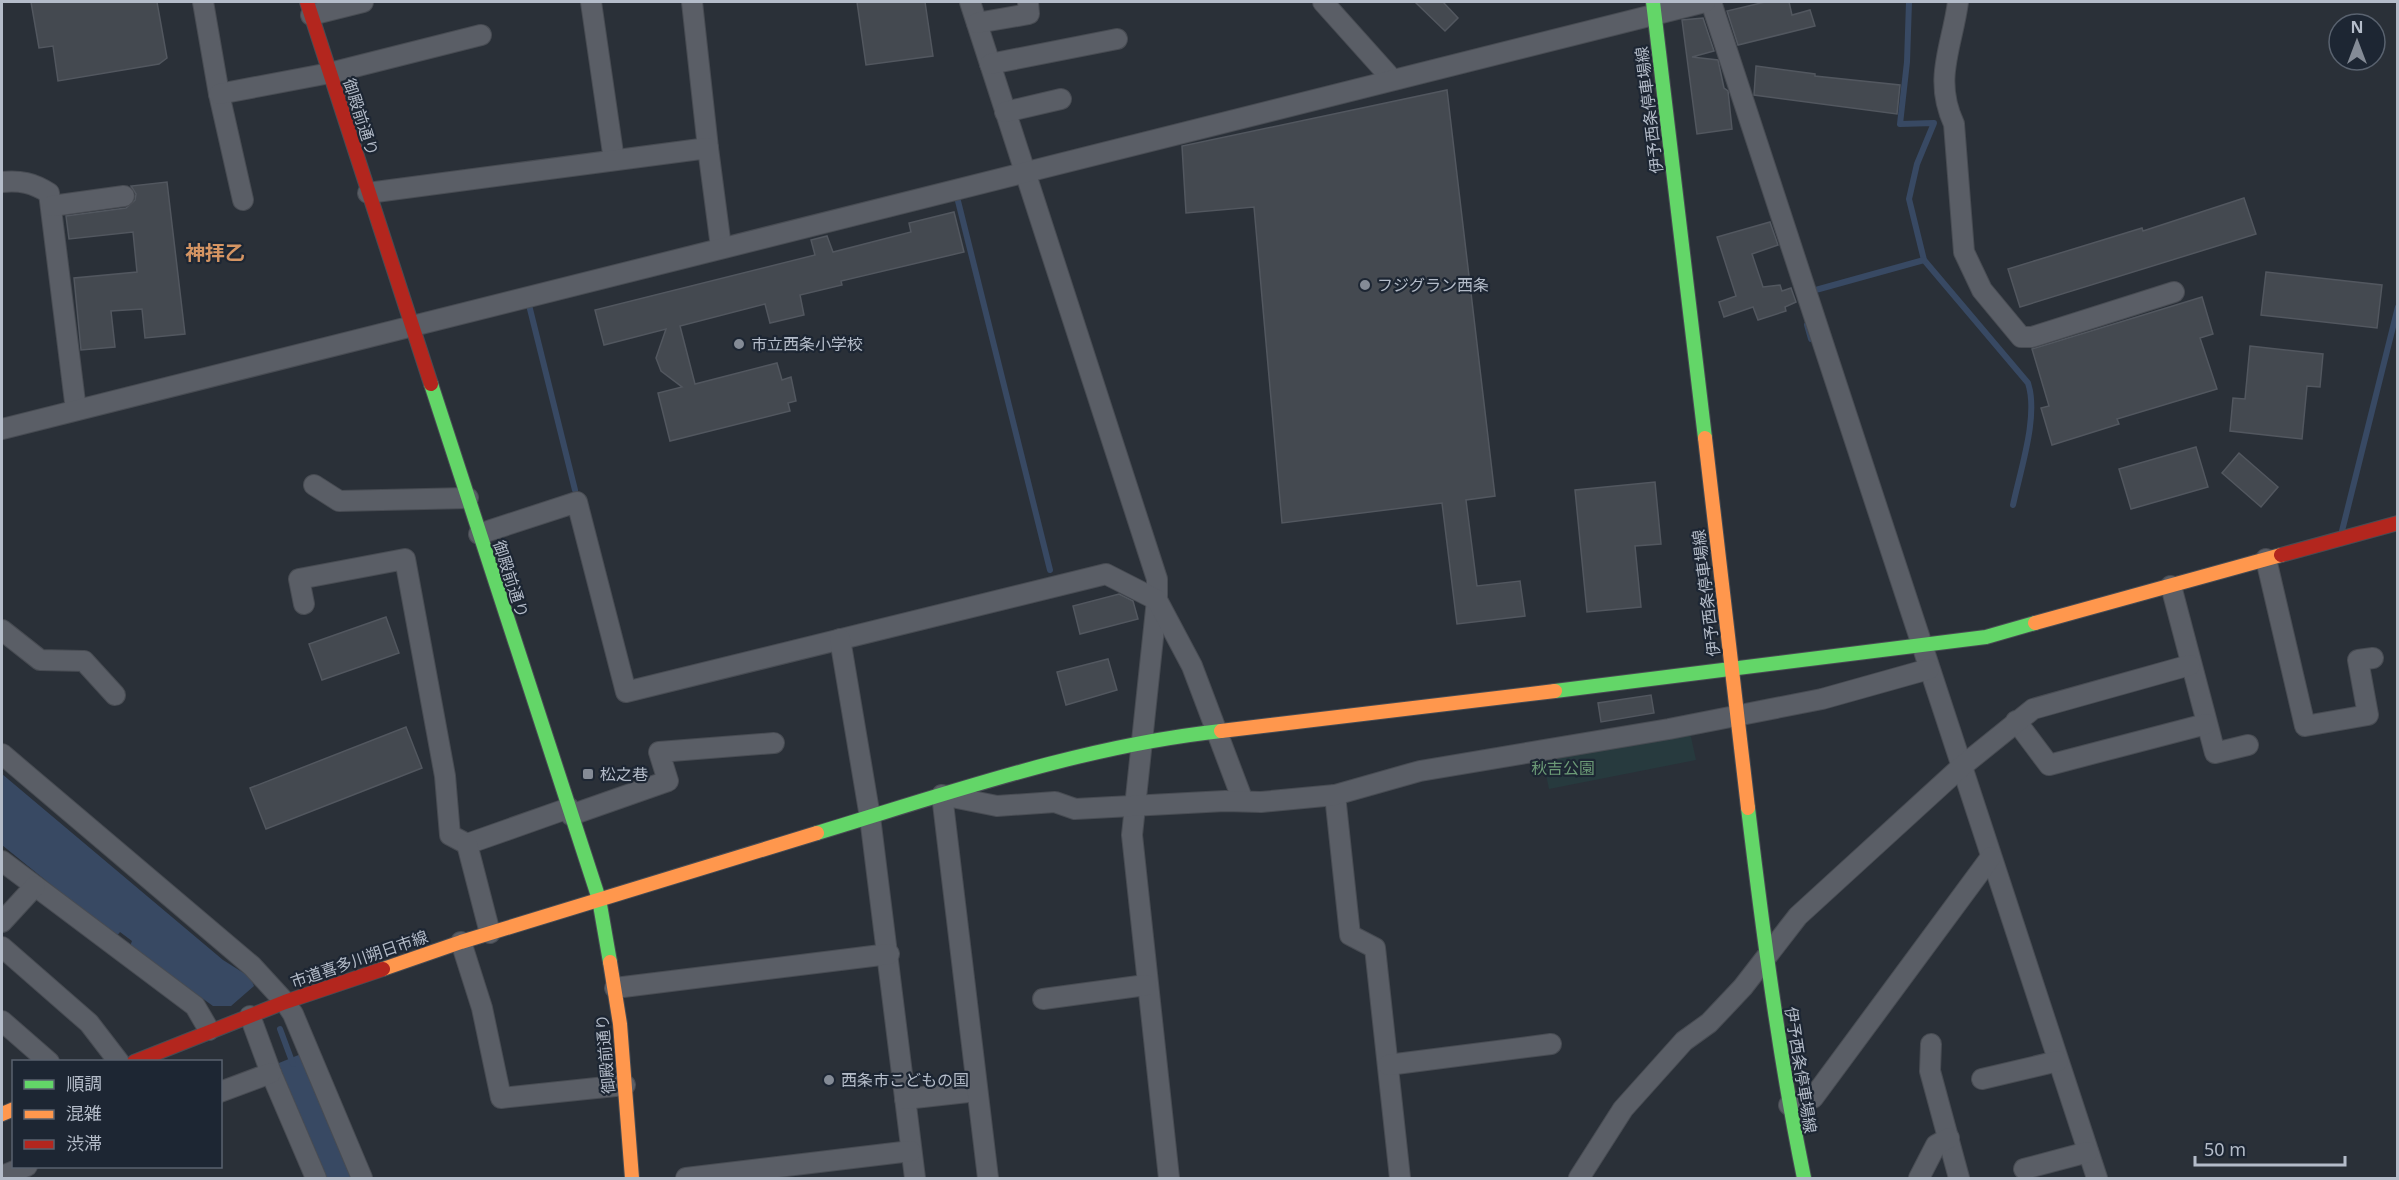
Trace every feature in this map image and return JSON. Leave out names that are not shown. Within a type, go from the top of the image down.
[{"type":"street","points":[[203,2],[219,94],[243,200]]},
{"type":"street","points":[[309,8],[363,2]]},
{"type":"street","points":[[591,2],[614,160]]},
{"type":"street","points":[[692,2],[721,247]]},
{"type":"street","points":[[970,2],[1157,579],[1157,600],[1137,806],[1132,835],[1146,985],[1169,1179]]},
{"type":"street","points":[[977,23],[1029,14],[1028,2]]},
{"type":"street","points":[[1323,2],[1392,79]]},
{"type":"street","points":[[2,429],[1392,79],[1654,8],[1705,2]]},
{"type":"street","points":[[1711,2],[2097,1179]]},
{"type":"street","points":[[1958,2],[1953,37],[1942,72],[1946,106],[1954,124],[1964,252],[1982,290],[2021,337],[2032,337],[2174,292]]},
{"type":"street","name":"御殿前通り","points":[[309,8],[599,899],[615,988],[625,1085],[628,1178]]},
{"type":"street","name":"伊予西条停車場線","points":[[1654,8],[1766,956],[1789,1105],[1804,1179]]},
{"type":"street","points":[[219,94],[330,73],[481,35]]},
{"type":"street","points":[[990,64],[1117,39]]},
{"type":"street","points":[[1005,111],[1061,99]]},
{"type":"street","points":[[368,193],[708,148]]},
{"type":"street","points":[[2,182],[16,180],[36,185],[49,193],[76,410]]},
{"type":"street","points":[[52,206],[124,196]]},
{"type":"street","points":[[314,486],[339,501],[468,498]]},
{"type":"street","points":[[479,534],[577,502],[626,692],[1106,574],[1157,600],[1192,666],[1243,801]]},
{"type":"street","name":"市道喜多川朔日市線","points":[[139,1060],[209,1030],[285,1002],[461,942],[1020,772],[1143,742],[1986,637],[2397,523]]},
{"type":"street","points":[[304,604],[299,579],[405,559],[445,776],[450,835],[467,844],[668,781],[659,752],[774,743]]},
{"type":"street","points":[[2266,559],[2305,726],[2368,715],[2358,660],[2373,658]]},
{"type":"street","points":[[2171,586],[2215,753],[2248,745]]},
{"type":"street","points":[[2,630],[40,660],[84,661],[115,695]]},
{"type":"street","points":[[840,639],[870,816],[889,954],[915,1179]]},
{"type":"street","points":[[1579,1179],[1623,1109],[1684,1041],[1709,1023],[1743,987],[1798,916],[1961,767],[2033,709],[2190,665]]},
{"type":"street","points":[[988,1179],[942,795],[997,806],[1055,802],[1076,809],[1243,801],[1271,802],[1335,795],[1420,771],[1822,699],[1929,669]]},
{"type":"street","points":[[2016,721],[2049,765],[2206,724]]},
{"type":"street","points":[[2,754],[252,966],[285,1002],[293,1014],[362,1179]]},
{"type":"street","points":[[1335,795],[1350,935],[1375,948],[1400,1179]]},
{"type":"street","points":[[467,844],[490,933]]},
{"type":"street","points":[[1789,1105],[1813,1098],[1991,857]]},
{"type":"street","points":[[2,861],[195,1006],[209,1030]]},
{"type":"street","points":[[2,922],[35,886]]},
{"type":"street","points":[[461,942],[482,1008],[501,1098],[625,1085]]},
{"type":"street","points":[[2,947],[89,1023],[117,1060]]},
{"type":"street","points":[[615,988],[889,954]]},
{"type":"street","points":[[1043,999],[1146,985]]},
{"type":"street","points":[[250,1016],[271,1073],[316,1179]]},
{"type":"street","points":[[2,1021],[48,1060]]},
{"type":"street","points":[[1388,1065],[1551,1044]]},
{"type":"street","points":[[1931,1044],[1930,1071],[1959,1179]]},
{"type":"street","points":[[1982,1079],[2058,1061]]},
{"type":"street","points":[[222,1091],[271,1073]]},
{"type":"street","points":[[905,1099],[977,1091]]},
{"type":"street","points":[[1919,1179],[1936,1145],[1949,1138]]},
{"type":"street","points":[[687,1179],[911,1150]]},
{"type":"street","points":[[2024,1168],[2088,1152]]},
{"type":"street","points":[[2,1176],[24,1168]]},
{"type":"green space","name":"秋吉公園","points":[[1689,728],[1696,760],[1549,789],[1542,755]]},
{"type":"water","points":[[2,774],[223,960],[250,977],[254,986],[231,1006],[213,1006],[130,946],[132,941],[120,932],[116,937],[70,903],[70,900],[2,845]]},
{"type":"water","points":[[301,1054],[351,1178],[320,1178],[274,1065]]},
{"type":"building","points":[[31,2],[157,2],[167,58],[159,64],[58,81],[53,46],[39,48]]},
{"type":"building","points":[[857,2],[925,2],[933,56],[866,65]]},
{"type":"building","points":[[1415,2],[1443,2],[1458,18],[1445,31]]},
{"type":"building","points":[[1765,2],[1789,2],[1792,15],[1810,10],[1815,26],[1738,45],[1727,11]]},
{"type":"building","points":[[1703,18],[1714,51],[1692,57],[1718,60],[1724,88],[1728,91],[1732,129],[1697,134],[1682,20]]},
{"type":"building","points":[[1756,66],[1815,74],[1815,76],[1900,85],[1897,114],[1754,95]]},
{"type":"building","name":"フジグラン西条","points":[[1447,90],[1495,496],[1466,500],[1477,586],[1520,581],[1525,616],[1457,624],[1442,503],[1282,523],[1254,207],[1186,213],[1182,146]]},
{"type":"building","points":[[167,182],[185,334],[145,338],[142,309],[111,311],[115,347],[81,350],[74,278],[137,272],[133,232],[69,239],[66,216],[126,208],[135,200],[136,194],[131,186]]},
{"type":"building","points":[[2244,198],[2256,234],[2020,307],[2008,269],[2142,228],[2143,231]]},
{"type":"building","points":[[954,212],[964,252],[841,281],[842,285],[800,295],[804,315],[770,323],[765,304],[680,326],[695,384],[777,363],[782,380],[791,377],[796,401],[788,403],[790,411],[670,441],[658,393],[682,387],[661,371],[656,358],[666,329],[604,345],[595,310],[815,255],[811,240],[827,236],[833,252],[911,232],[909,223]]},
{"type":"building","points":[[1770,222],[1778,245],[1752,254],[1763,287],[1780,285],[1782,291],[1791,288],[1796,302],[1785,307],[1786,311],[1758,320],[1753,307],[1724,317],[1719,302],[1736,296],[1717,237]]},
{"type":"building","points":[[2266,272],[2382,285],[2377,328],[2261,315]]},
{"type":"building","points":[[2202,297],[2213,334],[2200,338],[2217,389],[2117,419],[2119,424],[2052,445],[2041,408],[2049,406],[2032,349]]},
{"type":"building","points":[[2250,346],[2323,354],[2320,387],[2307,386],[2302,439],[2230,431],[2233,398],[2245,399]]},
{"type":"building","points":[[2196,447],[2208,487],[2131,509],[2119,469]]},
{"type":"building","points":[[2239,453],[2278,487],[2261,507],[2222,473]]},
{"type":"building","points":[[1655,482],[1661,544],[1635,546],[1641,607],[1587,612],[1575,490]]},
{"type":"building","points":[[1119,594],[1133,601],[1138,619],[1080,634],[1073,606]]},
{"type":"building","points":[[386,617],[399,653],[322,680],[309,644]]},
{"type":"building","points":[[1108,659],[1117,690],[1066,705],[1057,672]]},
{"type":"building","points":[[1651,695],[1654,713],[1601,722],[1598,703]]},
{"type":"building","points":[[406,727],[422,768],[266,829],[250,788]]},
{"type":"waterway","points":[[1909,2],[1907,62],[1900,124],[1934,123],[1917,164],[1909,199],[1924,260],[2028,383],[2031,396],[2030,427],[2013,505]]},
{"type":"waterway","points":[[955,197],[957,197],[1050,570]]},
{"type":"waterway","points":[[1812,291],[1924,260]]},
{"type":"waterway","points":[[535,303],[529,305],[575,490]]},
{"type":"waterway","points":[[2342,531],[2398,307]]},
{"type":"waterway","points":[[1807,325],[1811,339]]},
{"type":"waterway","points":[[280,1029],[293,1064]]},
{"type":"traffic: fast","points":[[1653,2],[1705,438]]},
{"type":"traffic: fast","points":[[431,384],[599,899],[610,962]]},
{"type":"traffic: fast","points":[[1555,691],[1986,637],[2035,623]]},
{"type":"traffic: fast","points":[[817,833],[966,787],[1067,759],[1169,738],[1221,731]]},
{"type":"traffic: fast","points":[[1748,808],[1779,1040],[1804,1178]]},
{"type":"traffic: slow","points":[[1705,438],[1748,808]]},
{"type":"traffic: slow","points":[[2035,623],[2281,555]]},
{"type":"traffic: slow","points":[[1221,731],[1555,691]]},
{"type":"traffic: slow","points":[[383,969],[461,942],[817,833]]},
{"type":"traffic: slow","points":[[610,962],[620,1024],[632,1178]]},
{"type":"traffic: slow","points":[[2,1114],[12,1110]]},
{"type":"traffic: jam","points":[[307,2],[431,384]]},
{"type":"traffic: jam","points":[[2281,555],[2398,523]]},
{"type":"traffic: jam","points":[[139,1060],[285,1002],[383,969]]},
{"type":"place","name":"フジグラン西条","points":[[1365,285]]},
{"type":"place","name":"市立西条小学校","points":[[739,344]]},
{"type":"place","name":"松之巷","points":[[588,774]]},
{"type":"place","name":"西条市こどもの国","points":[[829,1080]]},
{"type":"district","name":"神拝乙","points":[[215,252]]}]
